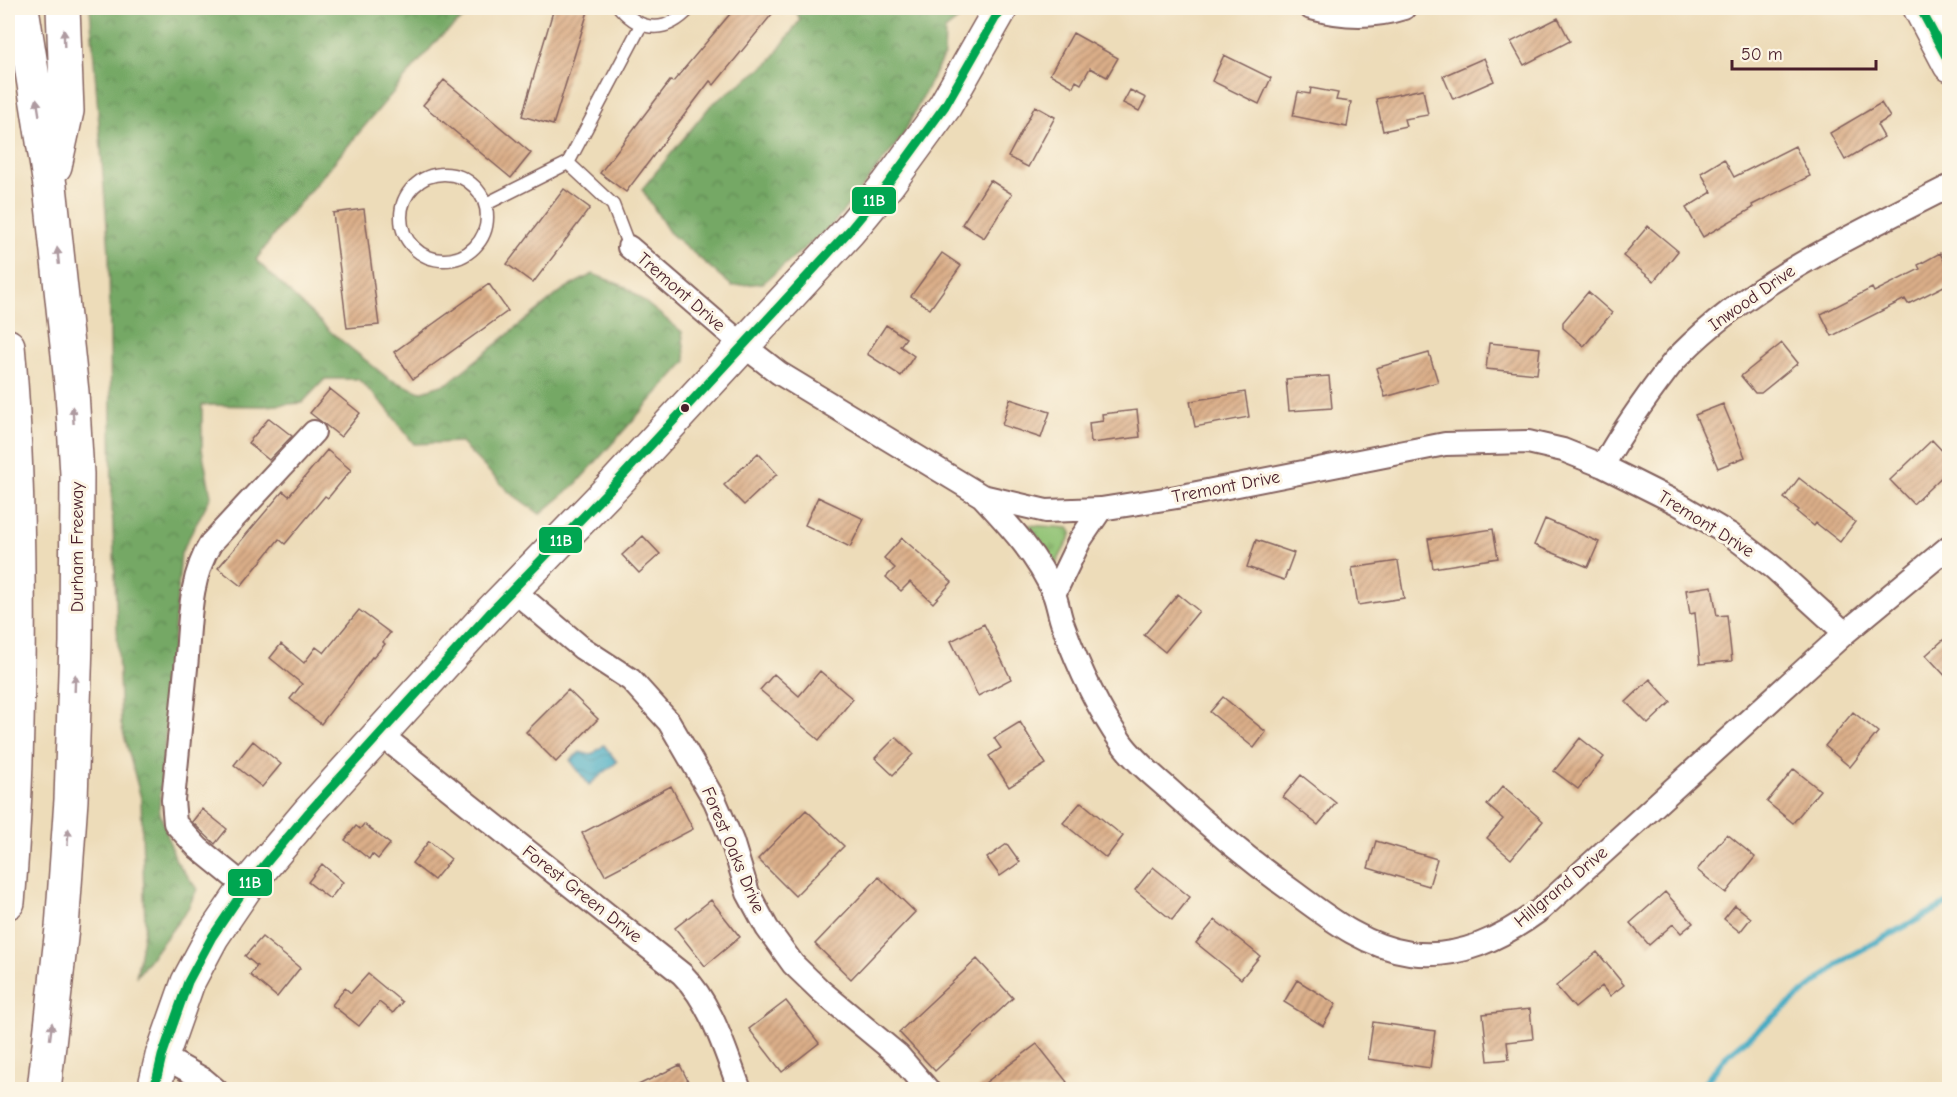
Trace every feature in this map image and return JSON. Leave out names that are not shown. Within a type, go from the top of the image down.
[{"type":"main road","name":"Durham Freeway","points":[[22,8],[50,186],[72,392],[77,474],[78,550],[71,800],[61,939],[44,1089]]},
{"type":"main road","points":[[50,186],[67,111],[63,8]]},
{"type":"main road","points":[[154,1089],[179,1004],[199,960],[246,887],[309,812],[380,734],[849,231],[888,184],[945,105],[1002,8]]},
{"type":"main road","points":[[1920,8],[1950,65]]},
{"type":"main road","points":[[8,346],[19,566],[17,734],[8,902]]},
{"type":"street","points":[[1311,8],[1325,12],[1365,16],[1404,8]]},
{"type":"street","name":"Inwood Drive","points":[[1603,466],[1635,413],[1679,356],[1733,308],[1767,283],[1814,256],[1950,186]]},
{"type":"street","name":"Tremont Drive","points":[[629,247],[744,346],[779,373],[982,496],[1046,511],[1101,509],[1177,497],[1444,444],[1528,442],[1563,450],[1603,466],[1677,503],[1731,535],[1774,568],[1845,633]]},
{"type":"street","points":[[246,887],[198,848],[175,823],[173,800],[197,572],[211,543],[314,432]]},
{"type":"street","name":"Hillgrand Drive","points":[[982,496],[1010,526],[1054,594],[1062,623],[1090,691],[1123,745],[1232,846],[1338,925],[1383,946],[1413,953],[1438,954],[1471,948],[1499,937],[1540,910],[1845,633],[1950,546]]},
{"type":"street","points":[[1054,594],[1080,540],[1101,509]]},
{"type":"street","name":"Forest Oaks Drive","points":[[513,590],[582,648],[631,680],[669,722],[715,801],[732,841],[748,893],[767,928],[793,964],[821,991],[898,1055],[928,1089]]},
{"type":"street","name":"Forest Green Drive","points":[[380,734],[692,983],[712,1020],[740,1089]]},
{"type":"street","points":[[162,1056],[216,1089]]},
{"type":"lane","points":[[620,8],[628,17],[641,25],[663,27],[678,21],[690,8]]},
{"type":"lane","points":[[486,204],[568,163],[641,25]]},
{"type":"lane","points":[[568,163],[613,205],[629,247]]},
{"type":"lane","points":[[449,173],[459,176],[472,183],[486,204],[488,224],[482,240],[466,255],[445,261],[422,254],[407,240],[401,220],[402,205],[411,188],[430,175],[449,173]]},
{"type":"green space","points":[[90,8],[476,8],[439,38],[281,225],[256,260],[332,333],[389,379],[420,392],[448,383],[564,289],[593,274],[626,287],[682,332],[686,361],[576,484],[540,514],[509,492],[460,442],[414,444],[385,406],[358,379],[325,379],[302,403],[264,406],[202,405],[202,449],[211,496],[181,553],[159,810],[176,861],[197,889],[187,910],[136,977],[145,925],[141,798],[121,724],[112,504],[109,252]]},
{"type":"green space","points":[[795,8],[973,8],[945,30],[944,55],[902,137],[833,224],[763,283],[732,286],[669,232],[642,189],[711,105],[769,63],[800,20]]},
{"type":"green space","points":[[1029,525],[1068,528],[1072,533],[1055,566],[1052,567],[1027,530]]},
{"type":"water","points":[[604,745],[617,762],[589,785],[570,760],[580,752],[591,755]]},
{"type":"building","points":[[554,8],[589,8],[553,125],[522,116]]},
{"type":"building","points":[[735,8],[777,8],[714,85],[710,81],[626,192],[600,173],[670,81],[673,82]]},
{"type":"building","points":[[1558,18],[1570,41],[1524,65],[1511,42]]},
{"type":"building","points":[[1073,33],[1118,58],[1107,77],[1090,68],[1081,84],[1076,81],[1073,87],[1050,74]]},
{"type":"building","points":[[1224,55],[1271,78],[1259,104],[1212,81]]},
{"type":"building","points":[[1484,58],[1494,81],[1453,99],[1443,76]]},
{"type":"building","points":[[444,80],[531,153],[511,178],[423,105]]},
{"type":"building","points":[[1311,88],[1338,93],[1336,100],[1351,102],[1347,127],[1293,116],[1298,92],[1310,94]]},
{"type":"building","points":[[1423,89],[1428,115],[1404,119],[1406,126],[1383,131],[1376,99]]},
{"type":"building","points":[[1130,90],[1146,98],[1139,111],[1123,103]]},
{"type":"building","points":[[1881,103],[1890,117],[1877,125],[1884,137],[1845,160],[1830,133]]},
{"type":"building","points":[[1035,106],[1055,117],[1028,167],[1008,157]]},
{"type":"building","points":[[1795,146],[1810,176],[1752,205],[1753,208],[1703,237],[1686,208],[1712,192],[1701,173],[1724,159],[1734,177]]},
{"type":"building","points":[[990,180],[1012,194],[984,238],[962,224]]},
{"type":"building","points":[[564,189],[590,208],[533,283],[507,264]]},
{"type":"building","points":[[364,209],[379,325],[347,328],[333,213]]},
{"type":"building","points":[[1648,226],[1678,251],[1654,281],[1623,256]]},
{"type":"building","points":[[942,253],[961,266],[930,309],[911,296]]},
{"type":"building","points":[[1940,253],[1950,272],[1950,283],[1908,304],[1905,299],[1832,336],[1821,314],[1872,288],[1874,292],[1920,269],[1918,265]]},
{"type":"building","points":[[489,284],[508,311],[413,379],[394,352]]},
{"type":"building","points":[[1588,292],[1612,313],[1584,346],[1563,328],[1563,322]]},
{"type":"building","points":[[886,325],[906,338],[900,346],[914,356],[901,376],[867,354]]},
{"type":"building","points":[[1489,343],[1540,348],[1537,374],[1486,369]]},
{"type":"building","points":[[1782,343],[1798,363],[1761,393],[1755,393],[1741,376]]},
{"type":"building","points":[[1429,353],[1438,382],[1385,397],[1376,368]]},
{"type":"building","points":[[1329,376],[1332,408],[1289,411],[1286,379]]},
{"type":"building","points":[[330,389],[360,413],[341,437],[310,413]]},
{"type":"building","points":[[1245,392],[1249,417],[1195,427],[1190,401]]},
{"type":"building","points":[[1010,399],[1050,412],[1041,438],[1002,425]]},
{"type":"building","points":[[1723,404],[1745,457],[1718,468],[1695,415]]},
{"type":"building","points":[[1137,410],[1140,437],[1091,443],[1089,423],[1103,421],[1102,414]]},
{"type":"building","points":[[269,418],[292,436],[269,460],[248,443]]},
{"type":"building","points":[[1932,440],[1950,459],[1950,469],[1913,504],[1890,480]]},
{"type":"building","points":[[327,450],[351,470],[328,498],[325,496],[285,544],[279,539],[241,586],[218,568],[283,491],[289,496]]},
{"type":"building","points":[[758,453],[777,474],[744,505],[724,485]]},
{"type":"building","points":[[1799,478],[1855,522],[1840,542],[1816,523],[1814,526],[1784,498]]},
{"type":"building","points":[[818,497],[864,519],[850,547],[805,525]]},
{"type":"building","points":[[1545,519],[1599,542],[1588,567],[1534,545]]},
{"type":"building","points":[[1493,529],[1498,558],[1433,568],[1428,539]]},
{"type":"building","points":[[643,536],[660,554],[639,573],[622,555]]},
{"type":"building","points":[[902,538],[952,582],[933,603],[910,582],[901,591],[886,577],[895,568],[884,558]]},
{"type":"building","points":[[1256,540],[1294,553],[1284,580],[1247,567]]},
{"type":"building","points":[[1398,561],[1404,598],[1358,605],[1352,568]]},
{"type":"building","points":[[1712,586],[1717,616],[1727,615],[1732,661],[1700,664],[1695,613],[1690,614],[1686,590]]},
{"type":"building","points":[[1178,594],[1199,611],[1165,652],[1144,635]]},
{"type":"building","points":[[359,610],[390,633],[383,642],[385,644],[372,657],[321,724],[290,699],[302,684],[270,658],[281,644],[304,663],[316,647],[324,653]]},
{"type":"building","points":[[984,624],[1011,679],[978,696],[951,641]]},
{"type":"building","points":[[1950,634],[1950,681],[1926,655]]},
{"type":"building","points":[[820,671],[853,699],[819,740],[760,690],[774,674],[799,696]]},
{"type":"building","points":[[1650,679],[1671,702],[1648,724],[1626,702]]},
{"type":"building","points":[[568,690],[598,719],[556,762],[526,732]]},
{"type":"building","points":[[1223,697],[1266,732],[1254,748],[1210,712]]},
{"type":"building","points":[[1853,712],[1878,732],[1850,767],[1825,746]]},
{"type":"building","points":[[1020,722],[1046,764],[1009,787],[989,756],[1001,748],[994,738]]},
{"type":"building","points":[[896,737],[913,754],[893,775],[875,758]]},
{"type":"building","points":[[1580,738],[1604,757],[1578,789],[1554,771]]},
{"type":"building","points":[[253,741],[281,764],[262,787],[234,765]]},
{"type":"building","points":[[1794,769],[1820,790],[1793,823],[1767,802]]},
{"type":"building","points":[[1301,775],[1336,803],[1318,825],[1283,797]]},
{"type":"building","points":[[671,786],[693,829],[605,875],[582,833]]},
{"type":"building","points":[[1503,786],[1543,821],[1511,859],[1487,838],[1503,819],[1487,805]]},
{"type":"building","points":[[1081,802],[1123,836],[1106,858],[1063,823]]},
{"type":"building","points":[[202,809],[227,829],[215,844],[192,822]]},
{"type":"building","points":[[806,810],[844,846],[795,896],[758,859]]},
{"type":"building","points":[[364,824],[390,844],[378,859],[372,854],[369,859],[345,840],[356,826],[360,829]]},
{"type":"building","points":[[1727,834],[1755,857],[1726,893],[1697,870]]},
{"type":"building","points":[[429,841],[451,859],[434,880],[412,863]]},
{"type":"building","points":[[1376,841],[1437,859],[1429,886],[1368,868]]},
{"type":"building","points":[[1007,844],[1020,862],[1000,876],[987,858]]},
{"type":"building","points":[[322,864],[343,882],[330,899],[308,882]]},
{"type":"building","points":[[1153,867],[1190,897],[1172,920],[1135,890]]},
{"type":"building","points":[[879,877],[915,912],[851,979],[815,944]]},
{"type":"building","points":[[1665,892],[1693,923],[1681,933],[1673,924],[1649,945],[1630,923]]},
{"type":"building","points":[[711,900],[740,937],[705,966],[675,928]]},
{"type":"building","points":[[1735,905],[1751,918],[1740,932],[1724,919]]},
{"type":"building","points":[[1215,920],[1260,956],[1241,979],[1196,943]]},
{"type":"building","points":[[262,937],[300,968],[277,997],[250,975],[257,966],[245,956]]},
{"type":"building","points":[[1597,952],[1624,985],[1610,996],[1602,986],[1575,1008],[1556,986]]},
{"type":"building","points":[[977,959],[1013,998],[935,1071],[899,1032]]},
{"type":"building","points":[[368,974],[402,1002],[393,1013],[379,1002],[359,1026],[332,1005],[345,988],[351,993]]},
{"type":"building","points":[[1297,980],[1336,1004],[1323,1026],[1284,1002]]},
{"type":"building","points":[[786,1001],[819,1043],[782,1072],[749,1029]]},
{"type":"building","points":[[1530,1009],[1533,1039],[1507,1042],[1509,1059],[1488,1061],[1483,1014]]},
{"type":"building","points":[[1373,1022],[1435,1031],[1430,1068],[1368,1059]]},
{"type":"building","points":[[1037,1044],[1067,1082],[1057,1089],[977,1089]]},
{"type":"building","points":[[680,1065],[692,1089],[630,1089]]},
{"type":"waterway","points":[[1699,1090],[1728,1054],[1846,958],[1950,902]]},
{"type":"transit line","name":"11B","points":[[154,1090],[162,1056],[188,982],[212,937],[246,887],[309,812],[489,614],[614,485],[849,231],[888,184],[945,106],[1001,8]]},
{"type":"transit line","name":"11B","points":[[1920,8],[1950,64]]}]
